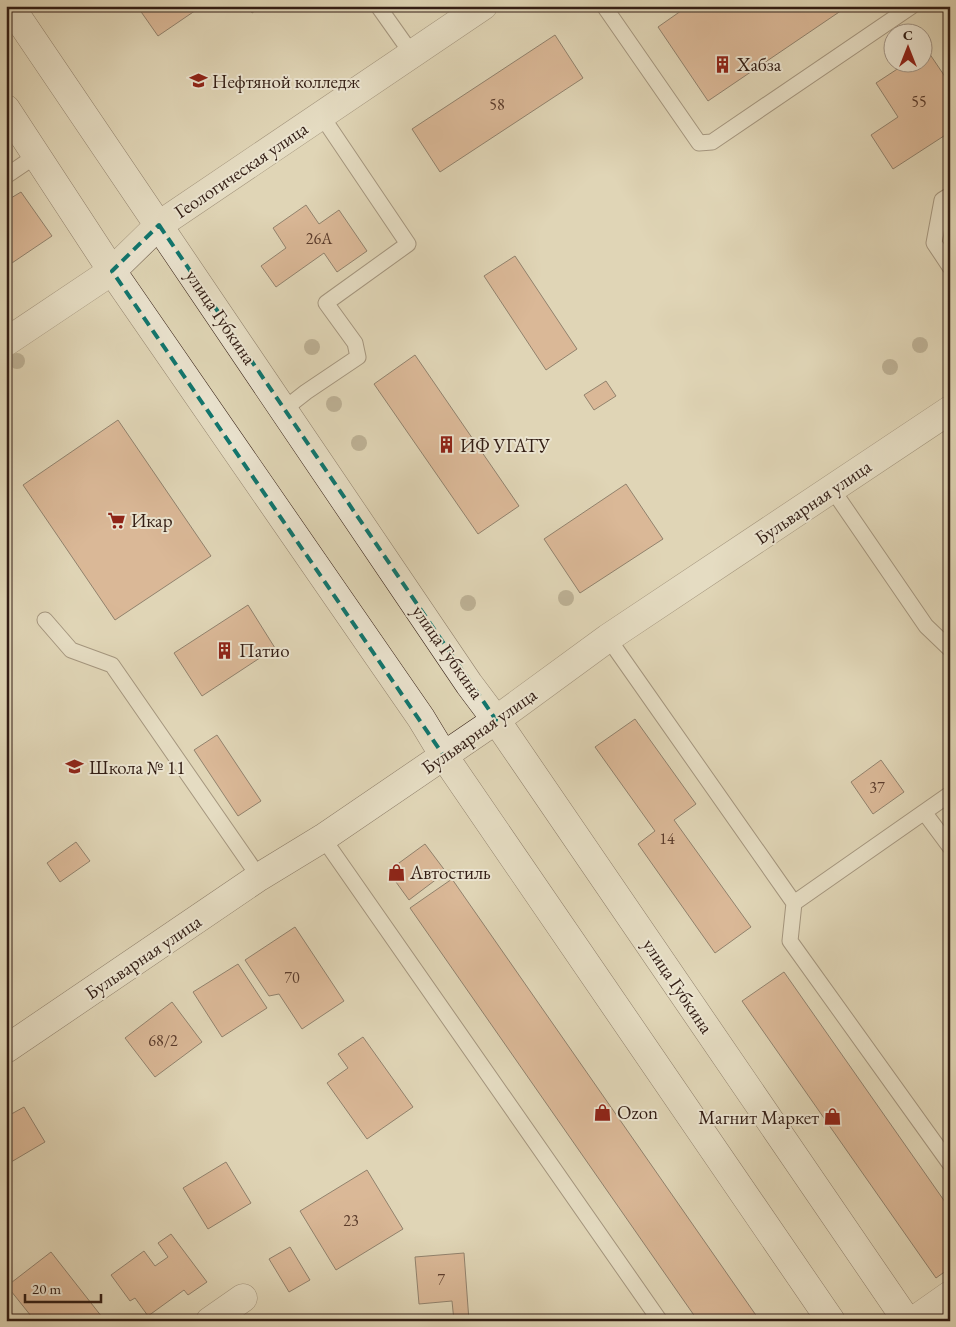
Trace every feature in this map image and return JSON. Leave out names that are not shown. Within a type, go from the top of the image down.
[{"type":"street","name":"улица Губкина","points":[[10,6],[464,676],[907,1321]]},
{"type":"street","name":"Геологическая улица","points":[[6,342],[112,270],[159,225],[483,6]]},
{"type":"street","points":[[6,109],[112,270],[421,718],[444,756],[831,1321]]},
{"type":"street","name":"Бульварная улица","points":[[6,1049],[259,877],[323,838],[496,720],[608,638],[950,410]]},
{"type":"street","points":[[913,1321],[950,1295]]},
{"type":"street","points":[[210,1321],[243,1298]]},
{"type":"lane","points":[[378,6],[412,54]]},
{"type":"lane","points":[[604,6],[699,142],[712,142],[912,6]]},
{"type":"lane","points":[[283,410],[358,357],[355,343],[326,302],[408,244],[321,115]]},
{"type":"lane","points":[[6,176],[37,155]]},
{"type":"lane","points":[[950,195],[942,200],[934,243],[950,268]]},
{"type":"lane","points":[[832,490],[926,626],[950,649]]},
{"type":"lane","points":[[45,620],[71,650],[112,665],[259,877]]},
{"type":"lane","points":[[608,638],[794,903],[790,941],[947,1155]]},
{"type":"lane","points":[[794,903],[950,794]]},
{"type":"lane","points":[[924,812],[950,847]]},
{"type":"lane","points":[[323,838],[660,1321]]},
{"type":"highlighted area","points":[[159,225],[496,720],[444,756],[112,271]]},
{"type":"building","points":[[137,6],[202,6],[158,36]]},
{"type":"building","points":[[248,6],[262,6],[252,13]]},
{"type":"building","name":"Хабза","points":[[688,6],[848,6],[708,101],[658,27]]},
{"type":"building","points":[[555,35],[583,78],[440,172],[412,129]]},
{"type":"building","points":[[934,60],[950,84],[950,132],[893,169],[871,135],[898,117],[876,83],[893,72],[934,72]]},
{"type":"building","points":[[21,192],[52,236],[6,267],[6,201]]},
{"type":"building","points":[[306,205],[319,224],[339,210],[367,251],[337,272],[324,253],[276,287],[261,266],[286,248],[273,228]]},
{"type":"building","points":[[515,256],[577,349],[546,370],[484,276]]},
{"type":"building","name":"ИФ УГАТУ","points":[[415,355],[519,506],[478,534],[374,384]]},
{"type":"building","points":[[606,381],[616,396],[594,410],[584,395]]},
{"type":"building","name":"Икар","points":[[118,420],[211,556],[115,620],[23,485]]},
{"type":"building","points":[[626,484],[663,539],[580,593],[544,539]]},
{"type":"building","name":"Патио","points":[[248,605],[275,648],[202,696],[174,653]]},
{"type":"building","points":[[635,719],[696,804],[674,820],[751,927],[715,953],[638,844],[655,831],[595,747]]},
{"type":"building","points":[[217,735],[261,801],[238,816],[194,750]]},
{"type":"building","points":[[881,760],[904,792],[873,814],[851,782]]},
{"type":"building","points":[[76,842],[90,861],[60,882],[47,863]]},
{"type":"building","points":[[425,844],[446,872],[409,900],[388,871]]},
{"type":"building","points":[[452,879],[760,1321],[698,1321],[410,908]]},
{"type":"building","points":[[295,927],[344,1001],[302,1029],[279,994],[269,996],[245,960]]},
{"type":"building","points":[[238,964],[267,1008],[222,1037],[193,992]]},
{"type":"building","points":[[784,972],[950,1209],[950,1268],[936,1278],[742,1001]]},
{"type":"building","points":[[172,1002],[202,1042],[155,1077],[125,1038]]},
{"type":"building","points":[[363,1037],[413,1107],[367,1139],[327,1083],[348,1068],[338,1054]]},
{"type":"building","points":[[24,1107],[45,1142],[6,1165],[6,1117]]},
{"type":"building","points":[[226,1162],[251,1203],[208,1229],[183,1188]]},
{"type":"building","points":[[367,1170],[403,1229],[336,1270],[300,1211]]},
{"type":"building","points":[[171,1234],[207,1282],[188,1295],[184,1290],[148,1316],[135,1298],[130,1301],[111,1275],[144,1251],[155,1266],[168,1257],[158,1243]]},
{"type":"building","points":[[290,1247],[310,1280],[289,1292],[269,1259]]},
{"type":"building","points":[[51,1252],[102,1317],[97,1321],[35,1321],[7,1286]]},
{"type":"building","points":[[464,1253],[469,1321],[454,1321],[452,1301],[419,1304],[415,1257]]},
{"type":"building","points":[[519,1317],[519,1321],[469,1321]]},
{"type":"place","name":"Хабза","points":[[723,64]]},
{"type":"place","name":"Нефтяной колледж","points":[[198,81]]},
{"type":"place","name":"ИФ УГАТУ","points":[[446,445]]},
{"type":"place","name":"Икар","points":[[117,520]]},
{"type":"place","name":"Патио","points":[[225,650]]},
{"type":"place","name":"Школа № 11","points":[[75,767]]},
{"type":"place","name":"Автостиль","points":[[396,872]]},
{"type":"place","name":"Ozon","points":[[603,1112]]},
{"type":"place","name":"Магнит Маркет","points":[[833,1117]]}]
